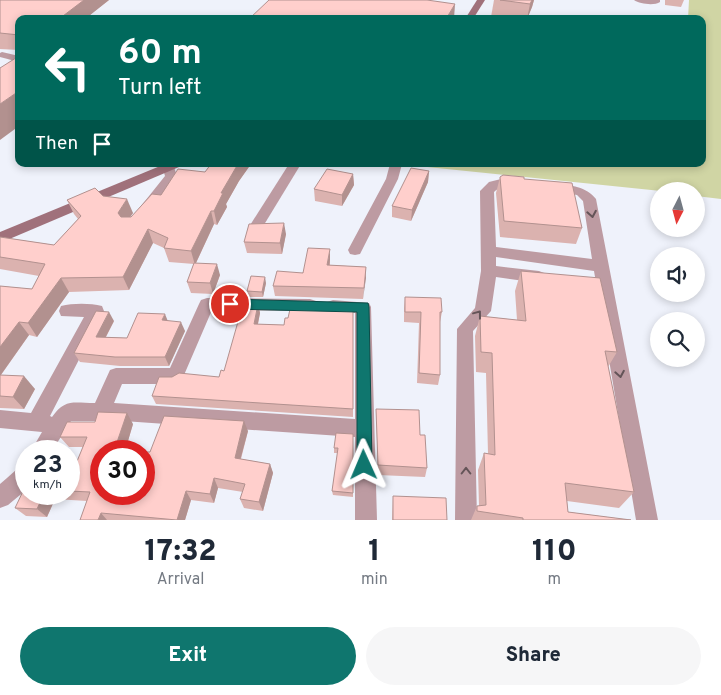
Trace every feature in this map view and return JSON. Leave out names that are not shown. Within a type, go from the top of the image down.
[{"type":"street","points":[[472,15],[482,0]]},
{"type":"street","points":[[638,0],[656,4]]},
{"type":"street","points":[[0,55],[15,58]]},
{"type":"street","points":[[0,238],[166,167]]},
{"type":"street","points":[[138,219],[167,183],[171,176],[171,167]]},
{"type":"street","points":[[254,230],[292,167]]},
{"type":"street","points":[[355,250],[392,179],[395,167]]},
{"type":"street","points":[[466,520],[465,329],[482,311],[489,271],[487,191],[494,184],[503,181],[581,192],[589,199],[647,520]]},
{"type":"street","points":[[488,251],[601,266]]},
{"type":"street","points":[[489,271],[556,279]]},
{"type":"street","points":[[585,283],[604,285]]},
{"type":"street","points":[[101,412],[116,376],[175,376],[207,304],[363,307],[366,520]]},
{"type":"street","points":[[36,423],[96,311],[67,311]]},
{"type":"street","points":[[48,440],[66,412],[101,412],[364,429]]},
{"type":"street","points":[[0,418],[58,425]]},
{"type":"street","points":[[0,497],[15,485]]},
{"type":"green space","points":[[689,0],[721,0],[721,199],[705,197],[705,182],[650,182],[650,190],[427,167],[706,167],[706,15],[688,15]]},
{"type":"building","points":[[0,0],[84,0],[64,15],[15,15],[15,35],[0,33]]},
{"type":"building","points":[[269,0],[427,0],[455,4],[448,15],[253,15]]},
{"type":"building","points":[[500,0],[532,0],[530,4]]},
{"type":"building","points":[[15,59],[15,94],[0,104],[0,68]]},
{"type":"building","points":[[209,167],[236,167],[191,251],[164,248],[168,238],[148,229],[123,277],[61,278],[28,323],[19,322],[0,347],[0,286],[32,289],[45,264],[0,257],[0,237],[54,245],[81,216],[67,200],[95,188],[103,196],[127,199],[118,213],[121,217],[131,217],[152,194],[161,195],[178,169],[205,172]]},
{"type":"building","points":[[411,168],[429,171],[412,210],[392,206]]},
{"type":"building","points":[[327,169],[353,174],[342,195],[314,189]]},
{"type":"building","points":[[503,175],[524,177],[524,179],[572,183],[582,228],[504,221],[500,177]]},
{"type":"building","points":[[284,223],[280,243],[244,242],[249,224]]},
{"type":"building","points":[[308,248],[330,249],[327,265],[366,267],[364,288],[273,286],[277,271],[303,273]]},
{"type":"building","points":[[194,263],[217,264],[210,283],[187,282]]},
{"type":"building","points":[[521,271],[600,278],[617,352],[605,351],[634,492],[565,483],[568,512],[631,520],[523,520],[523,518],[477,511],[477,506],[486,505],[484,453],[495,455],[492,353],[481,352],[480,316],[526,321]]},
{"type":"building","points":[[251,276],[265,277],[262,292],[247,291]]},
{"type":"building","points":[[405,297],[441,298],[440,375],[419,373],[421,312],[405,312]]},
{"type":"building","points":[[243,304],[258,304],[254,324],[284,325],[291,305],[353,306],[353,409],[152,396],[159,377],[172,377],[179,373],[219,377],[221,370],[224,371]]},
{"type":"building","points":[[96,311],[109,312],[96,337],[127,338],[138,313],[165,314],[162,320],[181,322],[165,357],[115,357],[74,353]]},
{"type":"building","points":[[0,375],[24,376],[13,397],[0,396]]},
{"type":"building","points":[[376,409],[419,410],[420,435],[425,435],[427,468],[378,465]]},
{"type":"building","points":[[98,412],[127,413],[118,440],[90,440],[90,492],[80,492],[80,454],[87,437],[60,437],[67,422],[95,422]]},
{"type":"building","points":[[164,416],[244,421],[235,458],[270,464],[259,502],[240,499],[245,484],[214,478],[210,494],[186,491],[177,520],[101,513],[98,520],[80,520],[90,492],[90,505],[155,505],[155,440]]},
{"type":"building","points":[[336,433],[353,434],[353,493],[332,491],[338,448],[334,448]]},
{"type":"building","points":[[393,496],[446,498],[447,520],[393,520]]},
{"type":"building","points":[[16,505],[39,505],[37,509],[15,508]]},
{"type":"route","points":[[230,304],[363,307],[364,465]]}]
